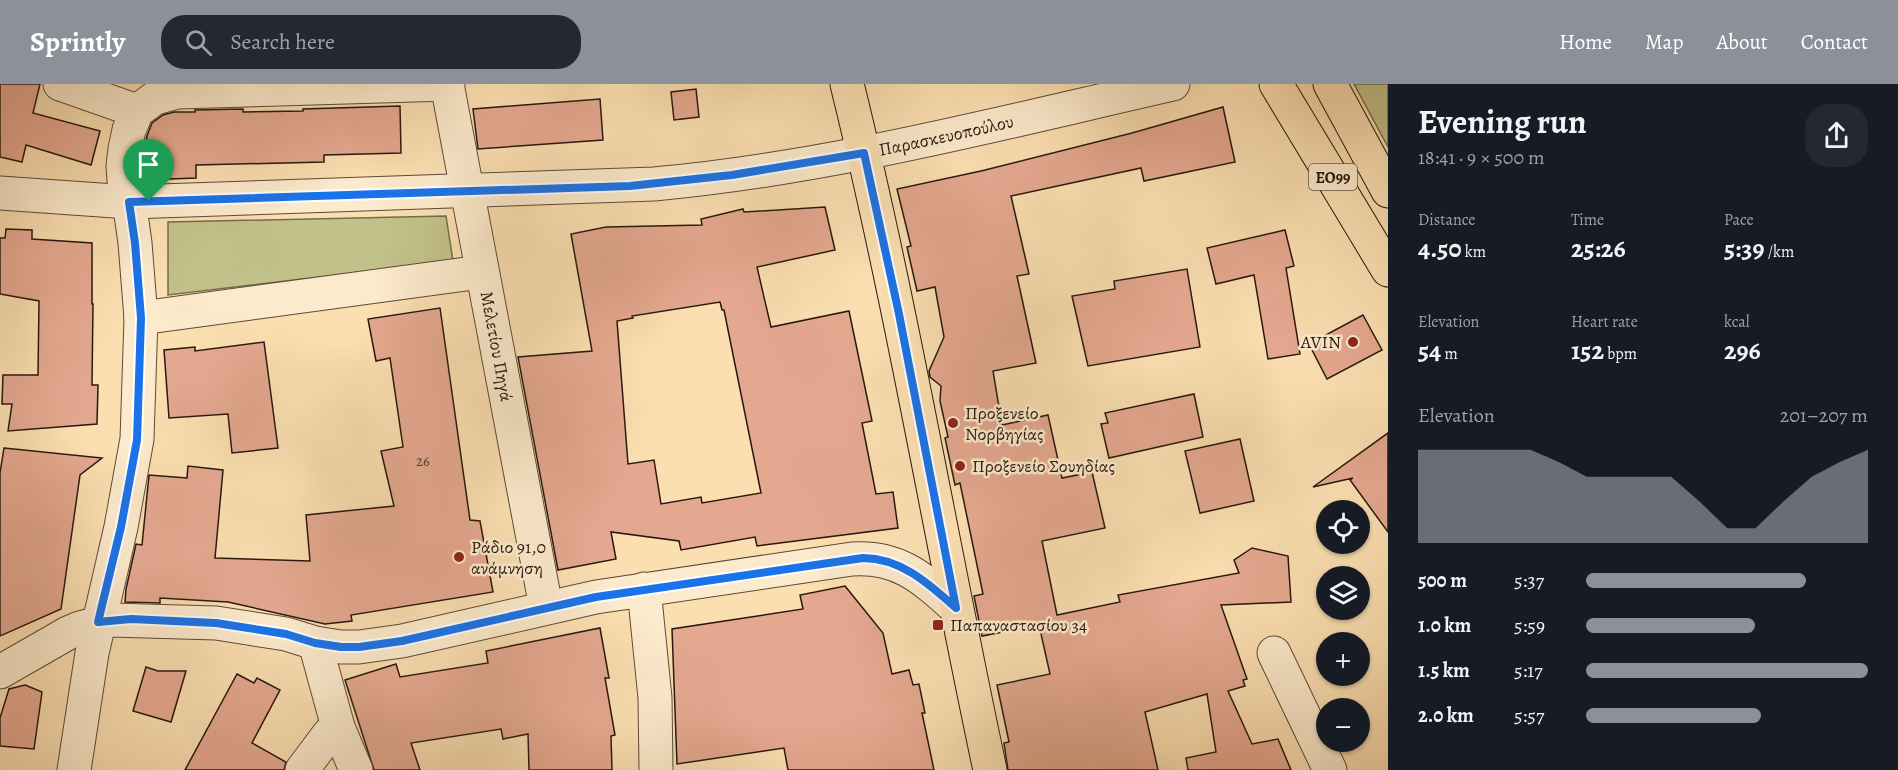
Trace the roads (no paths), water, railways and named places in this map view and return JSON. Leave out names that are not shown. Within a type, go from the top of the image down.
[{"type":"main road","points":[[847,84],[899,314],[990,770]]},
{"type":"main road","name":"ΕΟ99","points":[[1276,84],[1388,270]]},
{"type":"main road","name":"ΕΟ99","points":[[1330,84],[1388,191]]},
{"type":"street","points":[[60,84],[137,111]]},
{"type":"street","points":[[74,770],[98,622],[121,527],[137,440],[141,318],[135,243],[123,166],[129,130],[137,111],[155,98],[177,92],[448,84]]},
{"type":"street","name":"Μελετίου Πηγά","points":[[448,84],[481,272],[546,608]]},
{"type":"street","name":"Παρασκευοπούλου","points":[[0,193],[129,202],[467,192],[663,183],[732,175],[900,147],[1173,84]]},
{"type":"street","points":[[141,318],[481,272]]},
{"type":"street","points":[[0,672],[68,633],[98,622],[131,619],[216,623],[286,634],[315,643],[359,647],[402,641],[546,608],[644,589],[852,559],[874,558],[902,567],[931,586],[956,608]]},
{"type":"street","points":[[644,589],[655,698],[656,770]]},
{"type":"street","points":[[315,643],[338,727],[356,770]]},
{"type":"street","points":[[1274,652],[1330,770]]},
{"type":"street","points":[[302,770],[329,734],[338,727]]},
{"type":"place","name":"AVIN","points":[[1353,342]]},
{"type":"place","name":"Προξενείο Νορβηγίας","points":[[953,423]]},
{"type":"place","name":"Προξενείο Σουηδίας","points":[[960,466]]},
{"type":"place","name":"Ράδιο 91,0 ανάμνηση","points":[[459,557]]},
{"type":"place","name":"Παπαναστασίου 34","points":[[938,625]]}]
